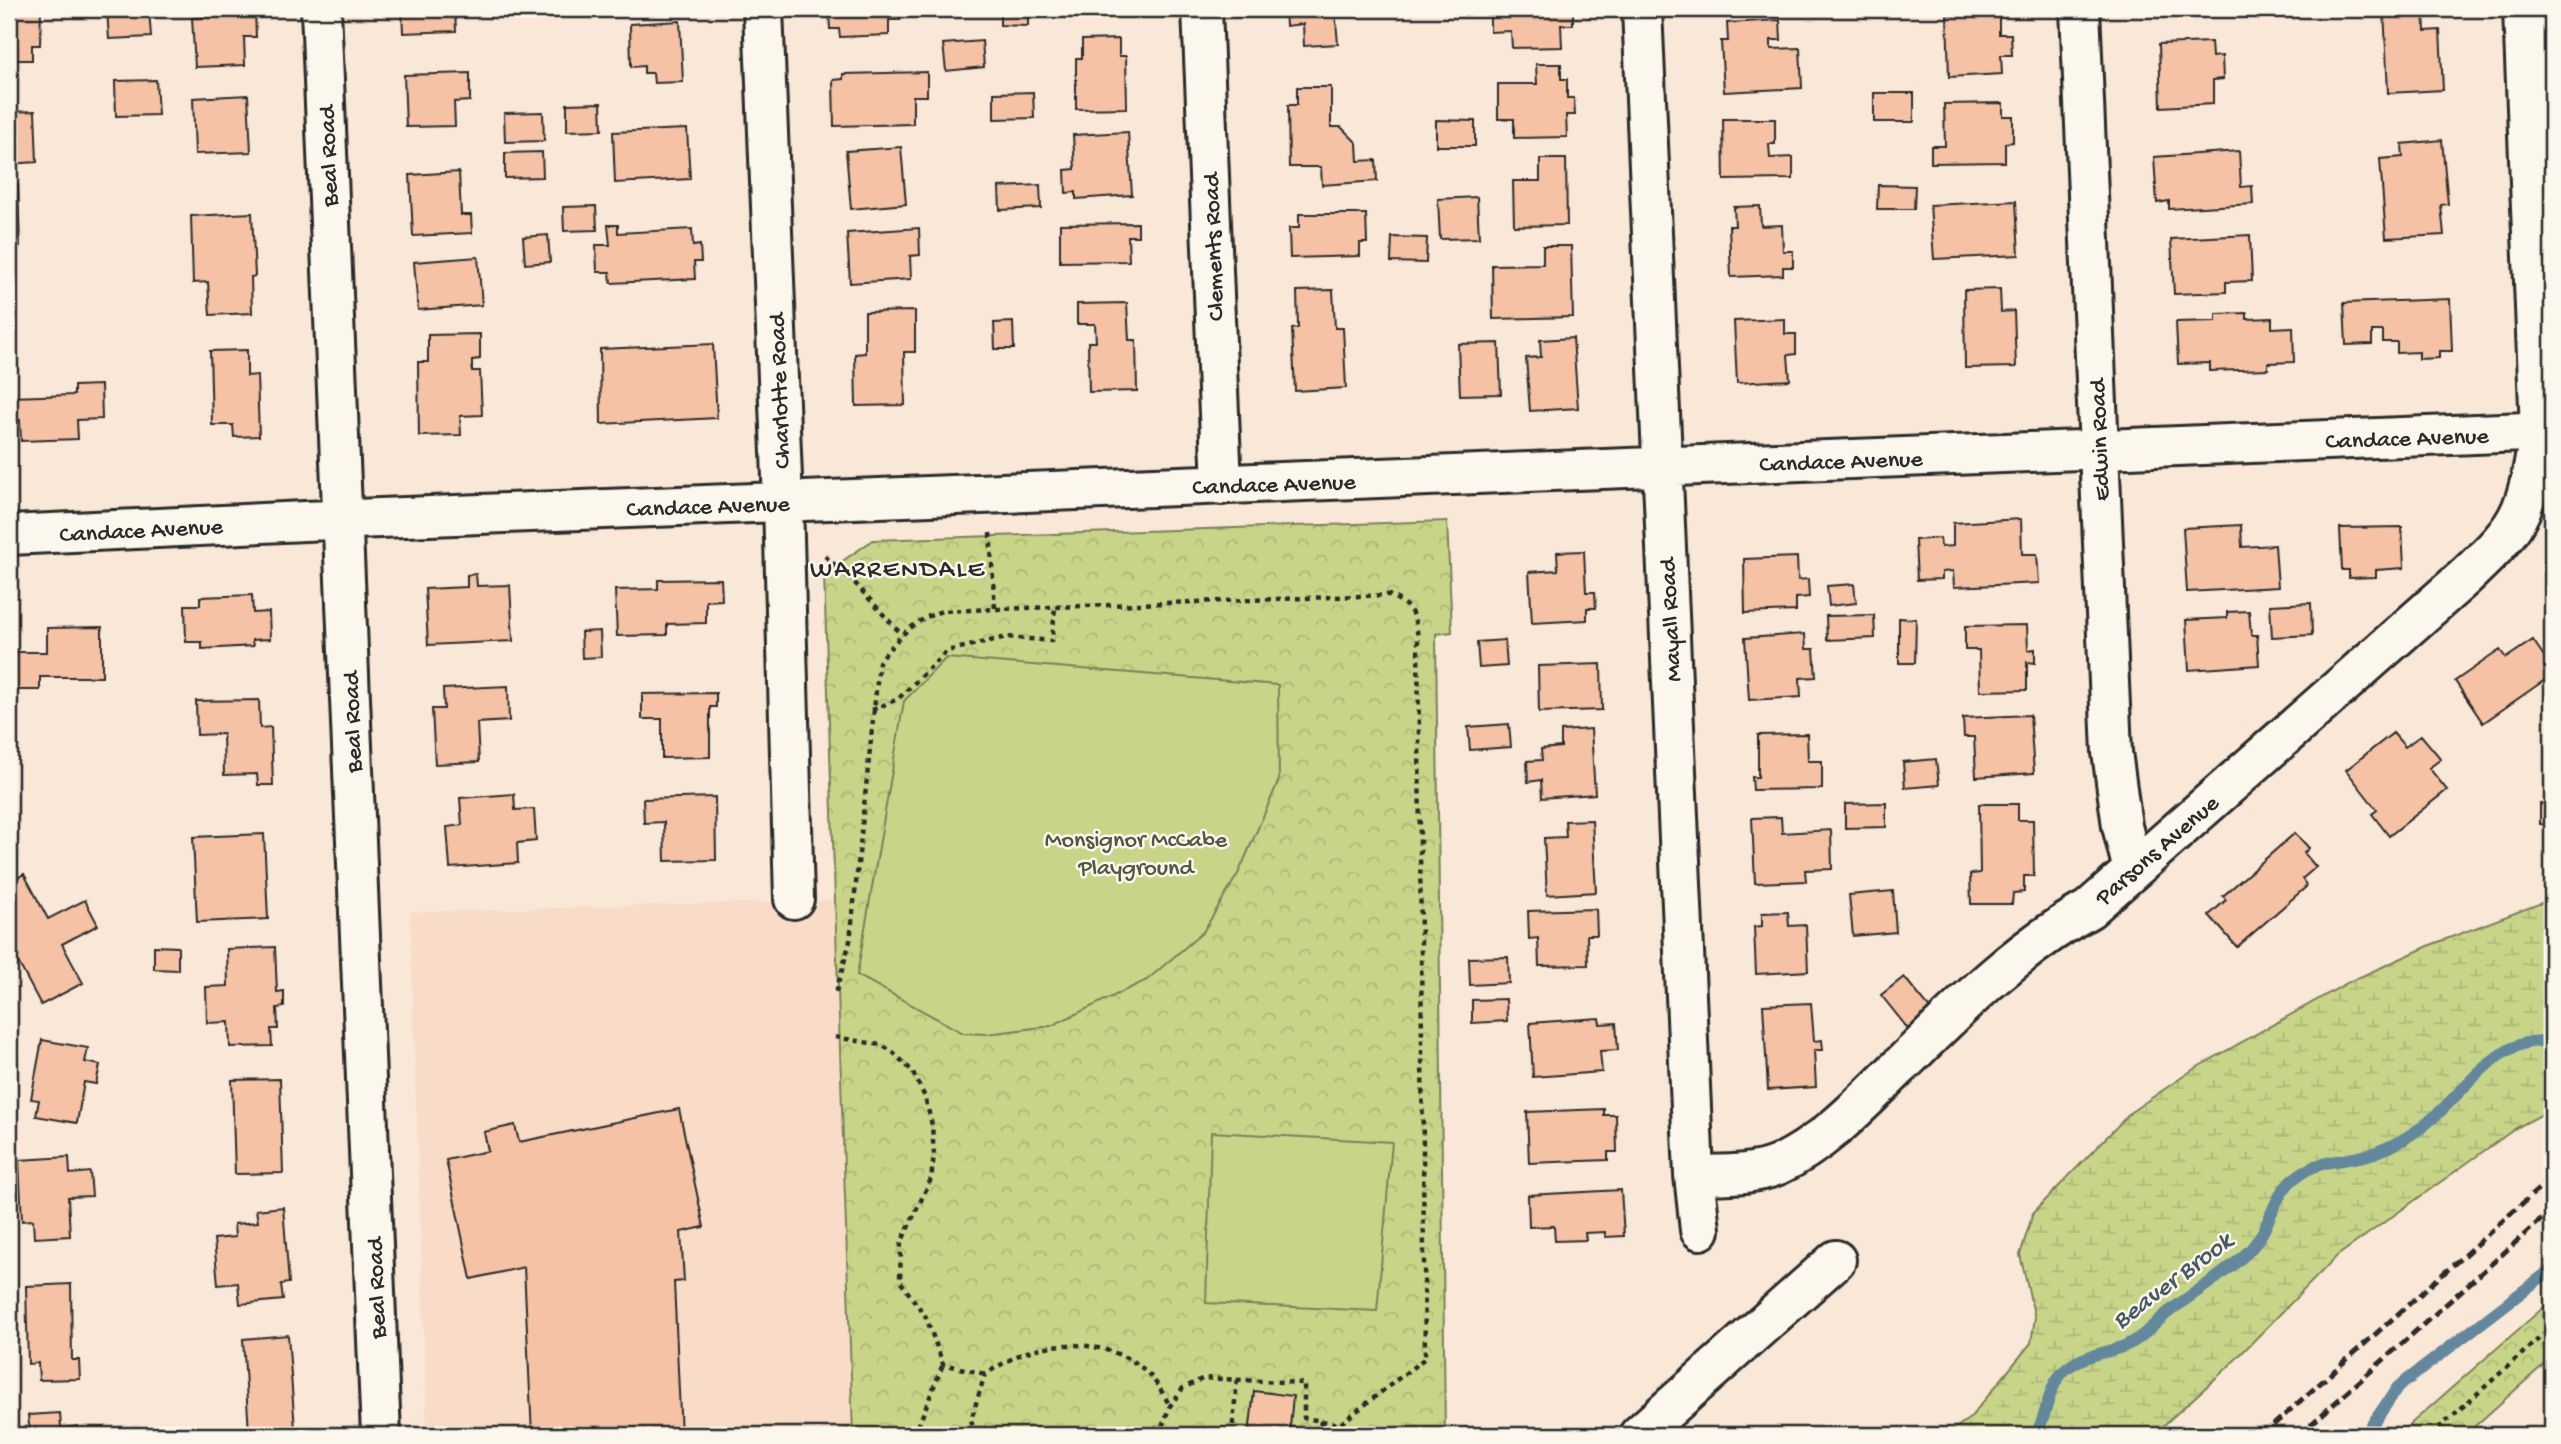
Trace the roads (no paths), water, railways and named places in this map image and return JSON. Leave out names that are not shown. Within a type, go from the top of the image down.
[{"type":"street","name":"Beal Road","points":[[321,9],[381,1435]]},
{"type":"street","name":"Charlotte Road","points":[[763,9],[783,502],[794,899]]},
{"type":"street","name":"Clements Road","points":[[1202,9],[1222,485]]},
{"type":"street","name":"Mayall Road","points":[[1642,9],[1694,1175],[1700,1230]]},
{"type":"street","name":"Edwin Road","points":[[2080,9],[2112,752],[2122,826],[2133,870]]},
{"type":"street","name":"Parsons Avenue","points":[[1694,1175],[1756,1172],[1775,1166],[1814,1144],[1872,1093],[1999,971],[2054,929],[2089,909],[2482,561],[2520,512],[2546,431],[2523,9]]},
{"type":"street","name":"Candace Avenue","points":[[9,536],[342,520],[2546,431]]},
{"type":"street","points":[[1639,1435],[1836,1260]]},
{"type":"waterway","name":"Beaver Brook","points":[[2035,1435],[2053,1388],[2069,1366],[2135,1341],[2170,1311],[2231,1267],[2258,1239],[2279,1197],[2295,1178],[2315,1166],[2366,1156],[2397,1143],[2433,1118],[2501,1054],[2534,1041],[2552,1042]]},
{"type":"waterway","points":[[2365,1435],[2398,1387],[2552,1269]]},
{"type":"railway","points":[[2262,1435],[2552,1177]]},
{"type":"railway","points":[[2299,1435],[2552,1210]]},
{"type":"district","name":"WARRENDALE","points":[[898,567]]},
{"type":"park label","name":"Monsignor McCabe Playground","points":[[1136,852]]}]
